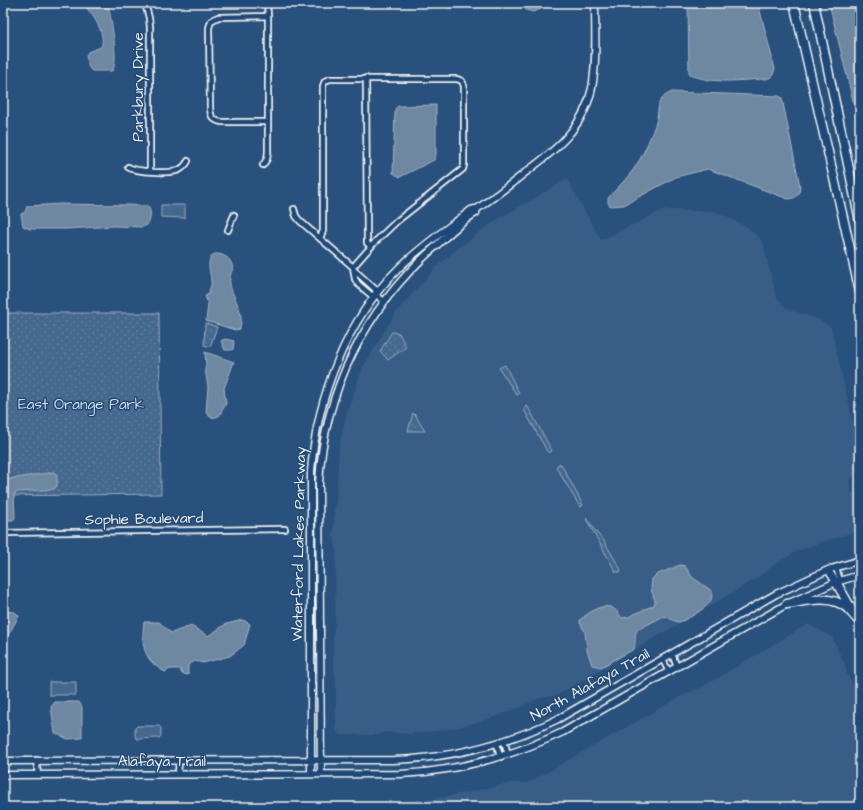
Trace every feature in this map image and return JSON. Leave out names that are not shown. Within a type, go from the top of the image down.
[{"type":"highway","points":[[794,3],[860,292]]},
{"type":"highway","points":[[814,3],[860,221]]},
{"type":"highway","points":[[838,582],[859,622]]},
{"type":"highway","points":[[788,604],[824,599],[846,607],[859,622]]},
{"type":"main road","name":"Waterford Lakes Parkway","points":[[321,774],[319,482],[322,448],[330,409],[352,352],[365,329],[384,301],[418,262],[476,213],[478,209],[553,152],[578,124],[587,104],[593,83],[595,3]]},
{"type":"main road","name":"Waterford Lakes Parkway","points":[[311,774],[311,471],[316,431],[321,407],[343,349],[376,295],[409,259],[471,210],[478,209]]},
{"type":"main road","name":"North Alafaya Trail","points":[[311,761],[426,758],[462,753],[497,744],[523,735],[558,719],[776,594],[828,570],[860,560]]},
{"type":"main road","points":[[828,570],[838,582]]},
{"type":"main road","name":"North Alafaya Trail","points":[[321,774],[418,773],[464,767],[500,757],[538,743],[562,732],[670,672],[676,667],[788,604],[838,582],[860,575]]},
{"type":"main road","points":[[311,616],[315,623],[314,662],[320,673]]},
{"type":"main road","name":"Alafaya Trail","points":[[3,761],[311,761]]},
{"type":"main road","name":"Alafaya Trail","points":[[3,775],[321,774]]},
{"type":"street","name":"Parkbury Drive","points":[[145,3],[150,28],[150,171]]},
{"type":"street","points":[[263,165],[268,156],[267,3]]},
{"type":"street","points":[[268,16],[218,17],[212,21],[209,28],[211,117],[216,121],[222,122],[268,122]]},
{"type":"street","points":[[366,78],[367,239],[370,247]]},
{"type":"street","points":[[320,238],[323,231],[323,84],[325,81],[330,79],[366,78],[457,79],[462,81],[464,86],[463,169],[402,217],[370,247],[353,269]]},
{"type":"street","points":[[128,167],[137,171],[178,171],[184,167],[188,161]]},
{"type":"street","points":[[294,209],[298,219],[353,269],[355,279],[358,284],[370,295],[376,295],[384,301]]},
{"type":"street","points":[[228,230],[234,215]]},
{"type":"street","points":[[321,407],[330,409]]},
{"type":"street","name":"Sophie Boulevard","points":[[3,533],[285,529]]},
{"type":"street","points":[[836,567],[838,582]]},
{"type":"street","points":[[672,654],[676,667]]},
{"type":"street","points":[[663,660],[670,672]]},
{"type":"street","points":[[504,741],[508,754]]},
{"type":"street","points":[[497,744],[500,757]]},
{"type":"street","points":[[36,760],[38,774]]},
{"type":"street","points":[[178,774],[179,760]]},
{"type":"shaded area","points":[[82,3],[108,3],[115,49],[114,66],[112,71],[92,71],[89,68],[86,55],[88,52],[101,47],[102,35],[94,17]]},
{"type":"shaded area","points":[[445,3],[514,3],[514,7],[449,8]]},
{"type":"shaded area","points":[[530,3],[541,5],[541,9],[533,12],[526,10],[525,5]]},
{"type":"shaded area","points":[[688,3],[758,3],[775,69],[772,77],[766,79],[717,81],[707,80],[689,74]]},
{"type":"shaded area","points":[[829,3],[860,3],[860,111],[858,116],[855,109]]},
{"type":"shaded area","points":[[672,92],[779,96],[782,98],[800,186],[799,194],[794,198],[788,199],[708,169],[676,177],[624,205],[610,206],[608,203],[608,198],[630,174],[646,148],[657,119],[662,98]]},
{"type":"shaded area","points":[[436,105],[436,154],[434,160],[400,177],[393,173],[395,109],[398,106]]},
{"type":"shaded area","points":[[567,179],[601,240],[663,210],[714,211],[747,227],[763,242],[776,296],[786,308],[818,319],[831,327],[856,436],[858,472],[849,481],[852,493],[860,491],[860,525],[854,532],[799,550],[774,565],[754,580],[558,695],[540,698],[511,711],[480,722],[445,730],[409,734],[382,732],[379,735],[340,735],[336,731],[336,682],[333,661],[336,548],[333,535],[334,512],[339,448],[346,414],[363,367],[396,312],[435,268],[493,222]]},
{"type":"shaded area","points":[[61,204],[148,206],[150,211],[150,219],[147,225],[142,227],[114,226],[67,229],[30,229],[23,226],[21,214],[25,212],[27,206]]},
{"type":"shaded area","points":[[214,254],[227,257],[231,262],[233,269],[230,275],[230,281],[232,292],[240,310],[240,329],[235,330],[206,321],[208,304],[205,296],[209,294],[211,285],[209,261]]},
{"type":"shaded area","points":[[225,339],[234,341],[233,349],[225,350],[221,341]]},
{"type":"shaded area","points":[[205,352],[234,362],[224,388],[226,404],[219,416],[212,418],[206,412],[208,387],[205,369]]},
{"type":"shaded area","points":[[54,472],[57,475],[57,486],[54,489],[18,492],[14,494],[15,518],[13,520],[3,520],[3,480]]},
{"type":"shaded area","points":[[680,565],[685,566],[692,577],[712,591],[710,602],[695,614],[679,622],[664,616],[637,630],[634,649],[601,667],[592,665],[587,650],[585,632],[580,620],[590,612],[606,606],[617,611],[622,618],[628,617],[654,605],[655,601],[651,589],[652,579],[656,575]]},
{"type":"shaded area","points":[[3,611],[15,612],[19,616],[3,644]]},
{"type":"shaded area","points":[[243,620],[250,624],[244,645],[230,656],[203,663],[195,661],[188,665],[188,675],[182,674],[180,669],[170,669],[165,672],[152,662],[145,651],[143,638],[144,622],[159,622],[171,633],[191,626],[208,636],[226,624]]},
{"type":"shaded area","points":[[808,624],[832,637],[846,667],[846,672],[860,697],[860,807],[325,807],[326,804],[330,802],[338,801],[406,801],[440,798],[510,783],[528,783],[683,695],[702,687]]},
{"type":"shaded area","points":[[55,702],[79,702],[82,707],[82,738],[68,739],[55,733],[51,707]]},
{"type":"green space","points":[[161,205],[185,205],[185,218],[161,217]]},
{"type":"green space","name":"East Orange Park","points":[[3,313],[159,313],[161,494],[3,496]]},
{"type":"green space","points":[[205,323],[217,327],[210,347],[204,345]]},
{"type":"green space","points":[[392,332],[399,333],[406,347],[388,360],[380,351]]},
{"type":"green space","points":[[505,365],[519,393],[518,395],[499,368]]},
{"type":"green space","points":[[526,406],[528,407],[552,451],[549,453],[524,410]]},
{"type":"green space","points":[[413,413],[415,415],[425,431],[408,431]]},
{"type":"green space","points":[[558,464],[561,464],[583,505],[581,507],[556,467]]},
{"type":"green space","points":[[587,518],[604,541],[621,570],[620,572],[616,572],[586,519]]},
{"type":"green space","points":[[49,682],[76,682],[76,695],[49,695]]},
{"type":"green space","points":[[137,726],[159,726],[161,728],[161,736],[159,738],[137,739],[135,736],[135,728]]},
{"type":"waterway","points":[[857,115],[860,130]]}]
